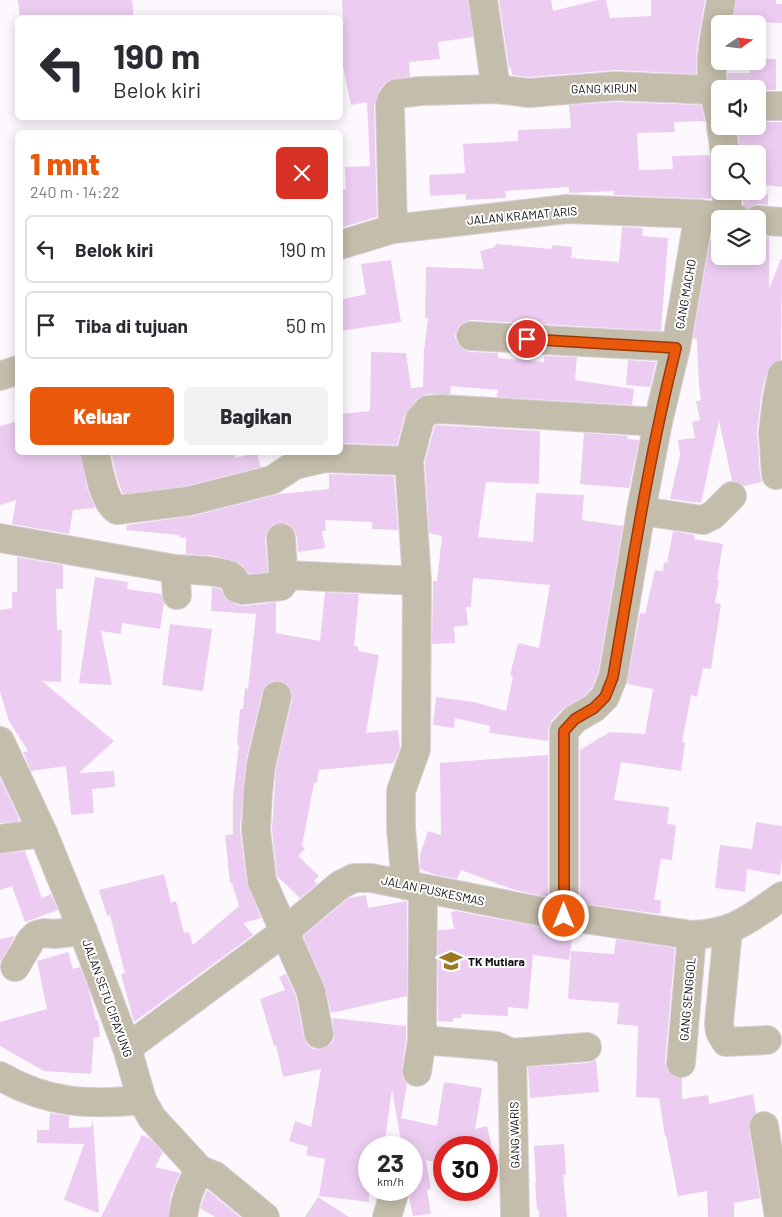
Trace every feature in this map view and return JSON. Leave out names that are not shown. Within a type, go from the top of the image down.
[{"type":"street","points":[[483,0],[496,90]]},
{"type":"street","points":[[713,80],[715,33],[721,0]]},
{"type":"street","name":"GANG KIRUN","points":[[393,229],[390,105],[396,94],[420,91],[496,90],[529,93],[615,86],[711,107]]},
{"type":"street","points":[[766,106],[782,106]]},
{"type":"street","name":"JALAN KRAMAT ARIS","points":[[343,244],[393,229],[567,209],[711,216]]},
{"type":"street","name":"GANG MACHO","points":[[564,916],[564,731],[575,719],[594,708],[605,697],[613,677],[641,512],[658,422],[676,348],[699,214]]},
{"type":"street","points":[[766,221],[782,222]]},
{"type":"street","points":[[471,336],[676,348]]},
{"type":"street","points":[[0,376],[15,371]]},
{"type":"street","points":[[776,475],[773,433],[782,375]]},
{"type":"street","points":[[417,1072],[422,1040],[415,887],[401,828],[401,791],[416,749],[417,581],[409,461],[420,419],[428,410],[441,409],[658,422]]},
{"type":"street","points":[[96,455],[107,497],[111,505],[117,510],[189,501],[272,480],[295,465],[325,458],[409,461]]},
{"type":"street","points":[[641,512],[703,520],[713,515],[732,496]]},
{"type":"street","points":[[0,538],[176,582],[205,570],[230,576],[235,579],[237,588],[242,590],[281,586],[284,582],[281,538]]},
{"type":"street","points":[[284,575],[417,581]]},
{"type":"street","points":[[277,696],[261,765],[256,830],[262,881],[310,992],[320,1034]]},
{"type":"street","name":"JALAN SETU CIPAYUNG","points":[[0,741],[43,834],[83,931],[127,1048],[142,1100],[152,1118],[200,1170],[215,1176],[265,1217]]},
{"type":"street","points":[[0,839],[43,834]]},
{"type":"street","name":"JALAN PUSKESMAS","points":[[127,1048],[284,932],[348,881],[363,877],[564,916],[692,935],[712,934],[728,930],[780,907]]},
{"type":"street","points":[[728,930],[719,1023],[720,1032],[726,1042],[767,1040]]},
{"type":"street","points":[[15,967],[36,935],[83,931]]},
{"type":"street","name":"GANG SENGGOL","points":[[682,1063],[692,935]]},
{"type":"street","points":[[422,1040],[496,1046],[512,1052],[587,1047]]},
{"type":"street","name":"GANG WARIS","points":[[512,1052],[515,1217]]},
{"type":"street","points":[[0,1076],[33,1092],[59,1099],[106,1103],[142,1100]]},
{"type":"street","points":[[764,1126],[779,1217]]},
{"type":"street","points":[[182,1217],[190,1185],[200,1170]]},
{"type":"street","points":[[388,1217],[392,1201]]},
{"type":"building","points":[[18,0],[132,0],[134,15],[20,15]]},
{"type":"building","points":[[342,0],[468,0],[473,37],[438,42],[440,59],[409,62],[410,77],[393,79],[384,84],[380,89],[374,105],[377,217],[343,227],[343,190],[346,189],[345,167],[370,166],[367,102],[351,105],[343,66]]},
{"type":"building","points":[[499,0],[551,0],[553,11],[598,0],[606,0],[610,18],[651,16],[651,0],[705,0],[697,46],[696,74],[616,70],[529,77],[512,75],[511,67],[509,68]]},
{"type":"building","points":[[736,0],[776,0],[776,4],[782,4],[782,23],[766,23],[766,15],[734,15]]},
{"type":"building","points":[[766,59],[776,59],[776,90],[766,90],[766,80],[728,80],[727,73],[750,73],[750,70],[766,70]]},
{"type":"building","points":[[615,102],[701,105],[705,121],[674,122],[675,132],[637,133],[639,170],[673,169],[672,156],[709,155],[711,160],[711,199],[614,195],[614,191],[569,193],[569,187],[505,191],[506,198],[466,200],[466,194],[430,196],[429,175],[465,173],[463,144],[518,141],[518,130],[571,128],[569,105]]},
{"type":"building","points":[[766,122],[782,122],[782,187],[766,185],[766,145],[739,145],[738,135],[766,135]]},
{"type":"building","points":[[766,194],[768,194],[768,205],[759,204],[748,209],[743,205],[743,200],[766,200]]},
{"type":"building","points":[[622,227],[643,228],[642,236],[668,238],[661,331],[472,320],[464,322],[458,327],[455,336],[457,343],[463,349],[470,352],[498,353],[498,358],[544,362],[544,356],[577,357],[575,380],[634,389],[632,405],[497,397],[498,390],[451,386],[450,394],[427,394],[416,400],[405,415],[397,445],[343,443],[343,414],[370,411],[371,352],[406,353],[411,388],[423,387],[424,350],[428,318],[425,318],[426,267],[484,269],[480,251],[495,247],[496,244],[552,249],[552,245],[572,247],[571,258],[619,262]]},
{"type":"building","points":[[766,237],[769,237],[769,289],[782,259],[781,360],[771,364],[767,372],[761,397],[757,431],[762,482],[744,486],[736,481],[732,481],[719,420],[701,503],[670,499],[680,455],[678,440],[695,438],[692,422],[700,420],[696,401],[701,400],[697,339],[693,338],[710,240],[711,265],[766,265]]},
{"type":"building","points":[[391,260],[401,322],[343,331],[343,299],[366,294],[361,264]]},
{"type":"building","points":[[628,360],[656,362],[650,387],[626,385]]},
{"type":"building","points":[[15,422],[15,455],[81,455],[87,488],[95,508],[73,510],[69,534],[12,524],[16,500],[0,505],[0,426]]},
{"type":"building","points":[[435,425],[540,431],[539,484],[486,482],[478,537],[533,542],[536,493],[584,495],[582,520],[623,526],[598,673],[592,688],[584,696],[564,708],[552,720],[548,730],[548,741],[489,733],[490,726],[455,718],[454,728],[433,725],[436,697],[474,702],[506,711],[513,676],[510,675],[518,643],[539,648],[550,585],[473,578],[471,607],[466,607],[468,625],[454,627],[455,643],[432,644],[433,581],[437,581],[442,536],[429,533],[425,462]]},
{"type":"building","points":[[584,433],[628,436],[627,439],[639,440],[629,488],[580,484]]},
{"type":"building","points":[[112,455],[234,455],[235,458],[258,455],[261,467],[186,486],[123,494],[117,479]]},
{"type":"building","points":[[329,474],[394,476],[398,530],[372,529],[372,522],[325,520],[326,531],[322,531],[325,548],[298,552],[297,537],[294,530],[288,524],[279,523],[272,525],[265,539],[268,572],[249,574],[242,565],[231,560],[215,556],[186,554],[186,537],[180,538],[179,535],[126,530],[127,525],[193,516],[279,494],[329,489]]},
{"type":"building","points":[[673,531],[695,535],[694,539],[723,544],[715,603],[721,604],[711,669],[703,668],[697,697],[691,695],[682,742],[685,743],[681,771],[621,762],[614,800],[669,807],[667,824],[676,825],[672,860],[661,859],[654,900],[661,900],[660,914],[580,903],[580,750],[610,732],[645,734],[653,689],[627,684],[640,613],[645,614],[655,570],[663,571],[664,562],[667,563]]},
{"type":"building","points":[[17,557],[63,565],[63,589],[56,589],[57,630],[62,630],[61,682],[42,681],[114,741],[79,773],[114,771],[115,787],[92,789],[94,813],[71,815],[66,766],[31,771],[23,752],[28,751],[9,721],[0,692],[0,610],[12,608],[12,592],[17,592]]},
{"type":"building","points":[[95,577],[128,582],[127,589],[161,594],[164,603],[160,629],[122,623],[121,634],[101,631],[112,685],[79,683]]},
{"type":"building","points":[[212,587],[221,589],[225,598],[237,605],[244,606],[276,602],[276,633],[320,641],[325,592],[359,594],[354,646],[358,647],[358,651],[379,655],[366,733],[398,730],[400,748],[394,763],[319,770],[317,783],[314,783],[302,846],[305,849],[298,856],[319,876],[314,881],[317,884],[300,898],[277,876],[272,830],[276,768],[292,700],[292,692],[288,685],[281,681],[273,681],[266,685],[262,692],[246,761],[240,829],[247,883],[261,918],[243,923],[253,935],[134,1022],[121,974],[125,973],[110,915],[107,916],[99,890],[164,874],[171,903],[176,901],[184,933],[189,932],[193,945],[239,906],[232,883],[230,883],[225,835],[233,834],[233,796],[239,745],[237,745],[240,709],[243,709],[245,688],[248,689],[256,614],[211,611]]},
{"type":"building","points":[[170,624],[212,629],[203,691],[162,685]]},
{"type":"building","points":[[548,755],[548,897],[515,890],[461,870],[457,879],[436,875],[420,869],[420,855],[428,831],[441,835],[440,763]]},
{"type":"building","points":[[0,778],[18,816],[19,821],[0,823]]},
{"type":"building","points":[[756,822],[782,826],[780,875],[747,869],[745,892],[715,888],[720,845],[752,849]]},
{"type":"building","points":[[25,851],[42,898],[51,894],[58,910],[25,922],[12,886],[0,890],[0,854]]},
{"type":"building","points":[[366,895],[368,908],[407,901],[407,996],[331,1013],[325,986],[303,936],[349,898]]},
{"type":"building","points":[[456,911],[573,933],[569,960],[533,955],[528,1009],[508,1007],[508,1016],[461,1014],[461,1018],[453,1018],[453,1022],[438,1021],[438,930],[454,929],[451,912]]},
{"type":"building","points":[[15,936],[1,961],[0,961],[0,939]]},
{"type":"building","points":[[616,939],[675,948],[665,1062],[667,1069],[672,1075],[682,1078],[682,1099],[708,1095],[709,1104],[753,1094],[756,1113],[750,1120],[749,1129],[760,1198],[734,1203],[734,1217],[708,1217],[707,1191],[678,1196],[659,1098],[636,1097],[638,1026],[617,1024],[619,1003],[568,999],[571,951],[614,954]]},
{"type":"building","points":[[68,952],[73,969],[80,967],[88,987],[96,1020],[98,1020],[100,1037],[94,1037],[91,1074],[44,1071],[0,1046],[0,1022],[47,1009],[37,961]]},
{"type":"building","points":[[286,974],[296,997],[304,1037],[307,1044],[313,1049],[322,1049],[329,1046],[334,1040],[332,1018],[406,1026],[402,1077],[407,1084],[401,1118],[437,1126],[444,1082],[482,1088],[475,1129],[487,1126],[489,1136],[433,1136],[433,1162],[426,1160],[431,1189],[427,1190],[431,1214],[413,1216],[410,1201],[423,1201],[423,1136],[400,1136],[392,1089],[386,1136],[358,1136],[358,1201],[319,1196],[325,1159],[306,1155],[308,1147],[289,1141],[295,1121],[311,1127],[321,1069],[283,1077],[276,1045],[274,1046],[260,999],[285,990],[279,977]]},
{"type":"building","points":[[596,1060],[599,1092],[530,1098],[528,1067],[588,1063]]},
{"type":"building","points":[[50,1113],[69,1116],[69,1128],[91,1127],[93,1121],[99,1213],[64,1200],[84,1144],[37,1143],[37,1130],[49,1130]]},
{"type":"building","points":[[142,1135],[150,1139],[163,1152],[155,1167],[180,1173],[171,1194],[168,1217],[101,1217]]},
{"type":"building","points":[[564,1144],[566,1175],[563,1175],[567,1217],[539,1217],[535,1182],[534,1146]]},
{"type":"building","points":[[207,1190],[240,1217],[215,1217],[200,1208]]},
{"type":"building","points":[[318,1197],[349,1217],[305,1217]]},
{"type":"place","name":"TK Mutiara","points":[[451,961]]},
{"type":"route","points":[[527,339],[676,348],[658,422],[613,677],[605,697],[594,708],[575,719],[564,731],[564,916]]}]
